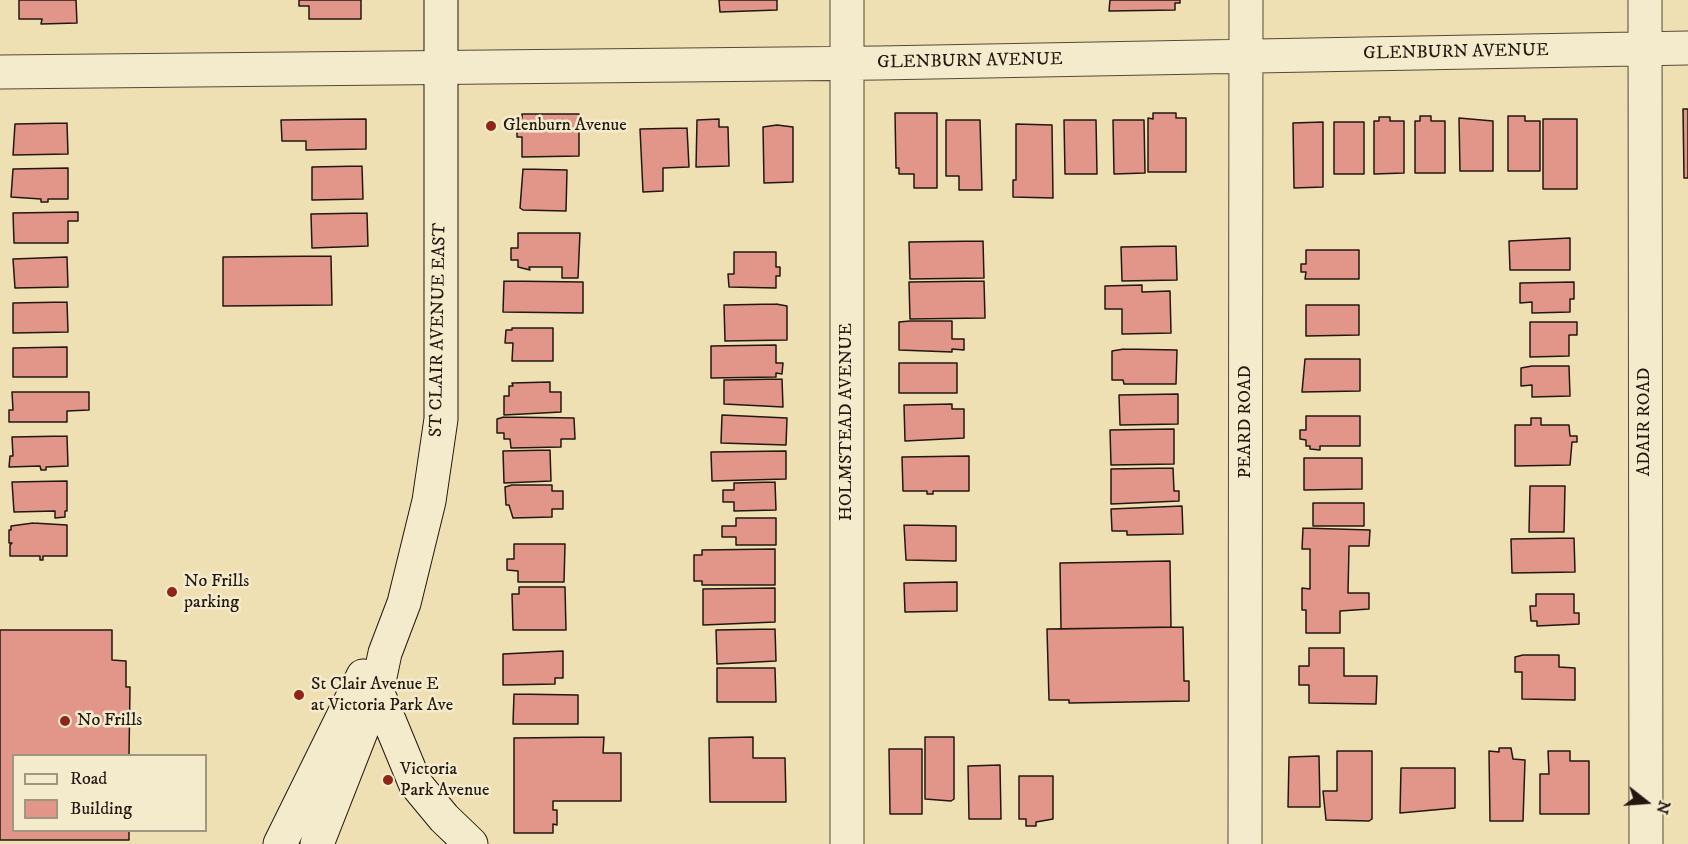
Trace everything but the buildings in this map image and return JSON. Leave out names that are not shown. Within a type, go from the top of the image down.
[{"type":"street","name":"ST CLAIR AVENUE EAST","points":[[317,844],[377,691],[385,653],[404,603],[426,513],[441,419],[441,0]]},
{"type":"street","name":"HOLMSTEAD AVENUE","points":[[847,844],[846,63],[848,0]]},
{"type":"street","name":"PEARD ROAD","points":[[1245,844],[1246,0]]},
{"type":"street","name":"ADAIR ROAD","points":[[1645,0],[1646,844]]},
{"type":"street","name":"GLENBURN AVENUE","points":[[0,72],[846,63],[1688,48]]},
{"type":"street","name":"ST CLAIR AVENUE EAST","points":[[280,844],[364,672],[385,653]]},
{"type":"street","points":[[377,691],[415,783],[444,818],[471,844]]},
{"type":"place","name":"Glenburn Avenue","points":[[491,126]]},
{"type":"place","name":"No Frills parking","points":[[172,592]]},
{"type":"place","name":"St Clair Avenue E at Victoria Park Ave","points":[[299,695]]},
{"type":"place","name":"No Frills","points":[[65,721]]},
{"type":"place","name":"Victoria Park Avenue","points":[[388,780]]}]
